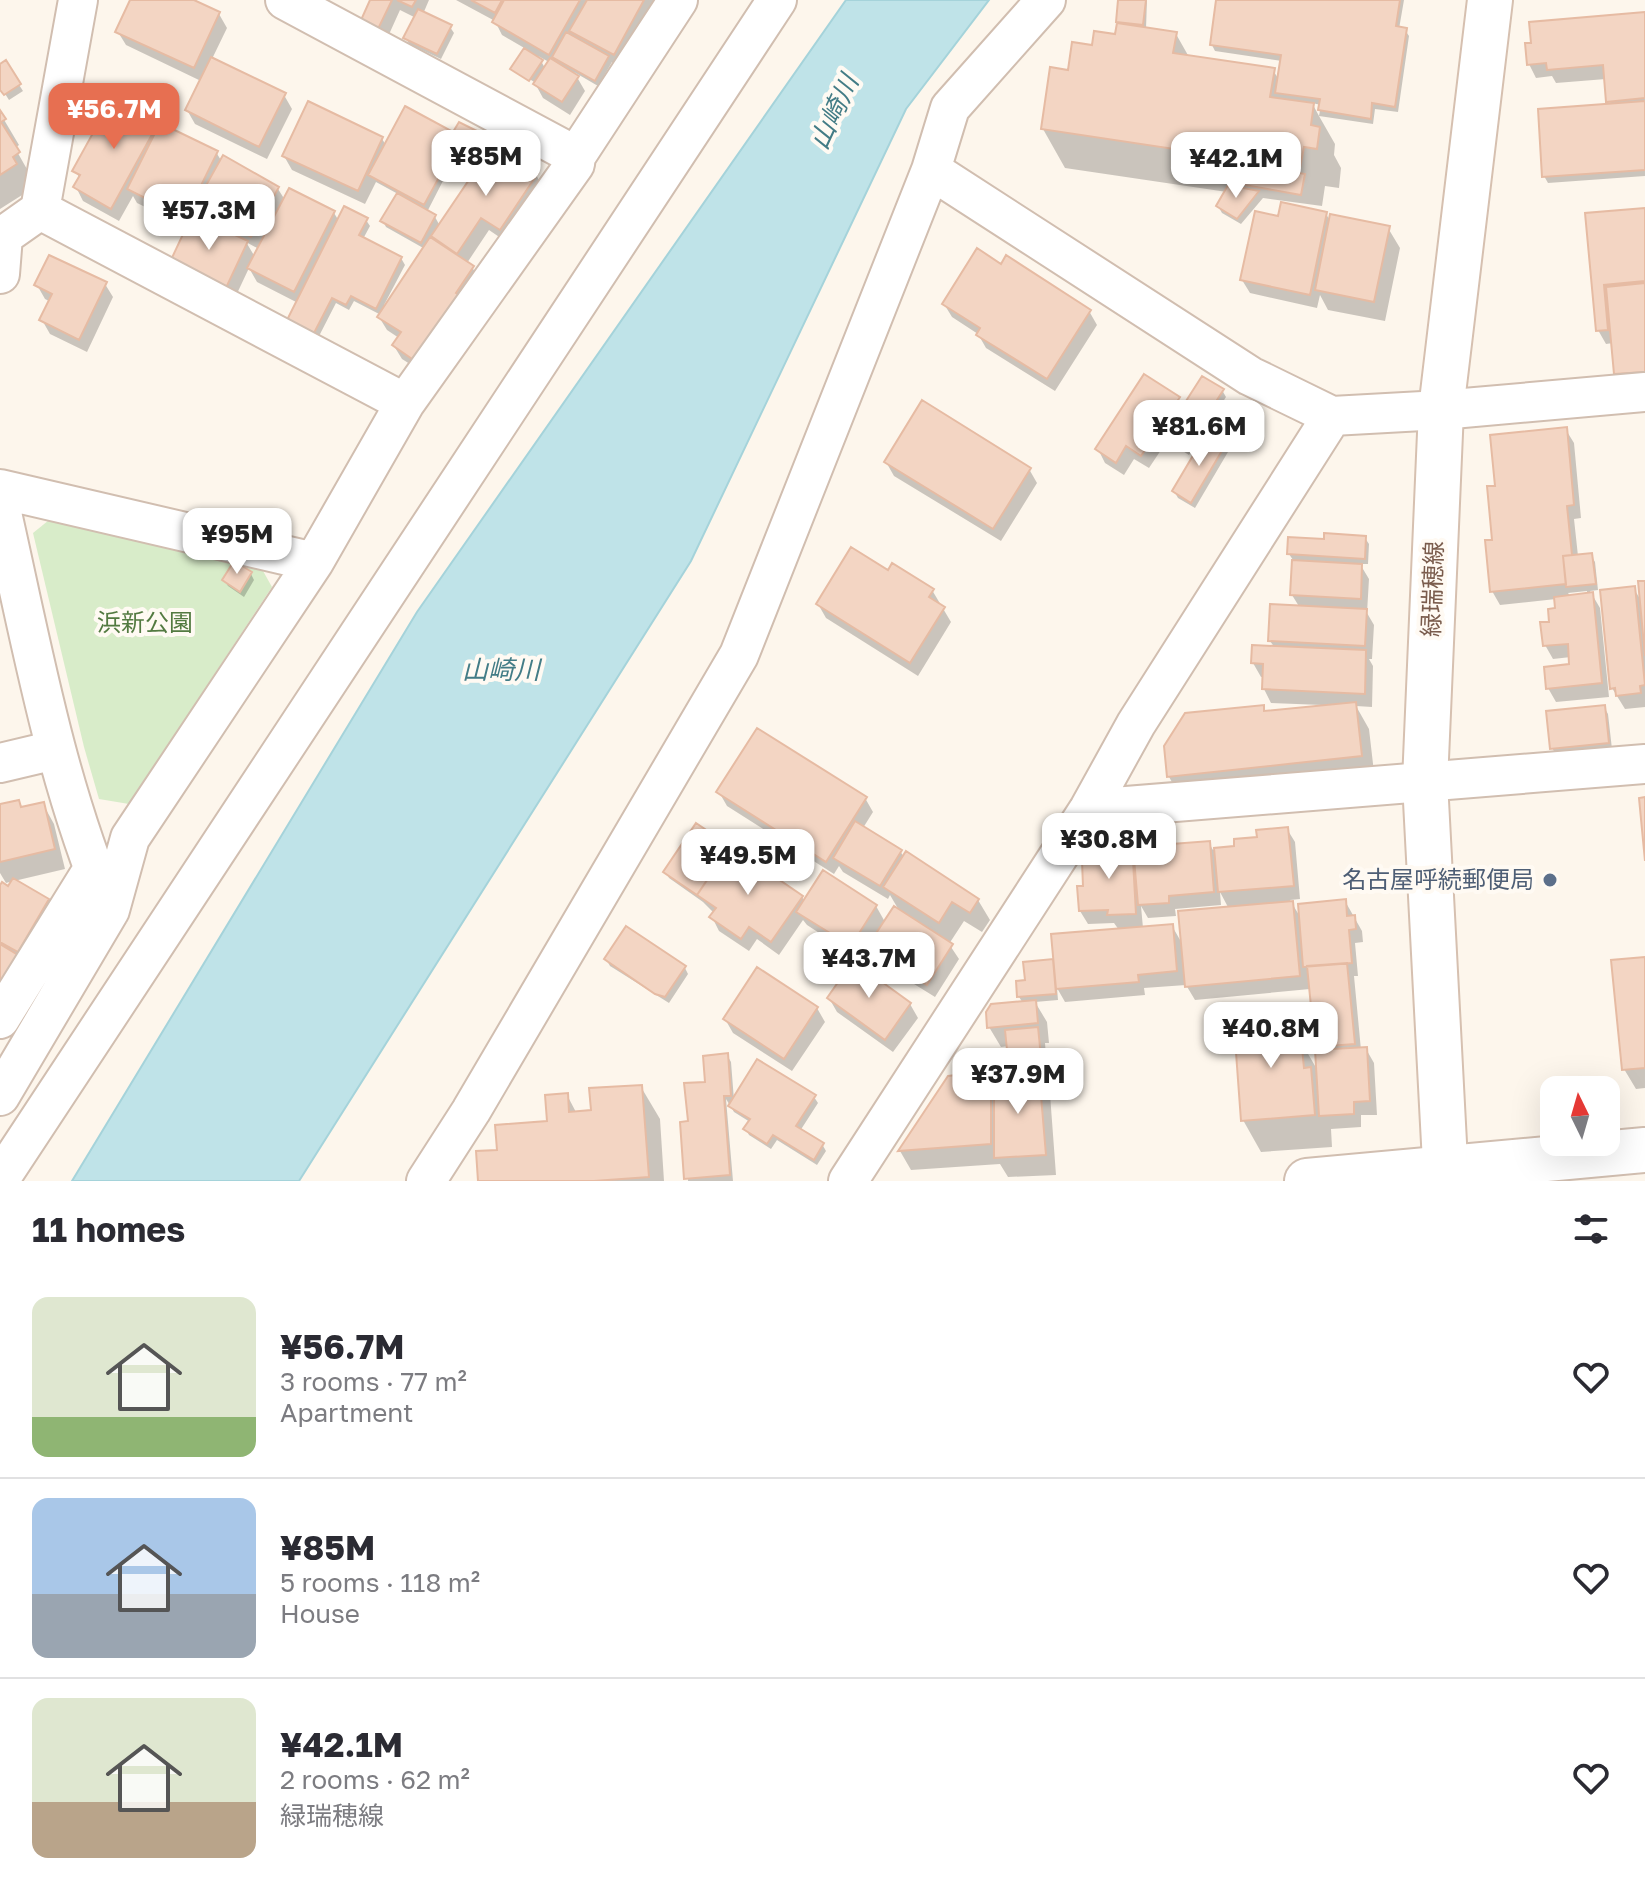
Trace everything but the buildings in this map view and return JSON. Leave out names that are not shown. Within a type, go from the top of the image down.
[{"type":"main road","name":"緑瑞穂線","points":[[1445,1175],[1425,782],[1441,410],[1490,0]]},
{"type":"main road","points":[[1307,1181],[1445,1175],[1645,1150]]},
{"type":"street","points":[[0,274],[3,236],[40,210],[78,0]]},
{"type":"street","points":[[285,0],[576,156]]},
{"type":"street","points":[[0,1096],[110,910],[130,838],[314,562],[405,403],[575,164],[576,156],[678,0]]},
{"type":"street","points":[[0,1179],[777,0]]},
{"type":"street","points":[[426,1181],[479,1098],[739,655],[931,170],[950,108],[1046,0]]},
{"type":"street","points":[[931,170],[1250,376],[1332,416],[1645,392]]},
{"type":"street","points":[[40,210],[405,403]]},
{"type":"street","points":[[848,1181],[1089,809],[1136,724],[1332,416]]},
{"type":"street","points":[[0,489],[314,562]]},
{"type":"street","points":[[0,504],[55,750],[93,869],[110,910]]},
{"type":"street","points":[[0,763],[55,750]]},
{"type":"street","points":[[1089,809],[1645,764]]},
{"type":"street","points":[[0,1019],[93,869]]},
{"type":"green space","name":"浜新公園","points":[[59,512],[258,562],[272,587],[129,804],[99,799],[84,747],[33,533]]},
{"type":"water","name":"山崎川","points":[[846,0],[989,0],[906,109],[691,561],[299,1181],[72,1181],[417,612]]},
{"type":"place","name":"名古屋呼続郵便局","points":[[1550,880]]}]
